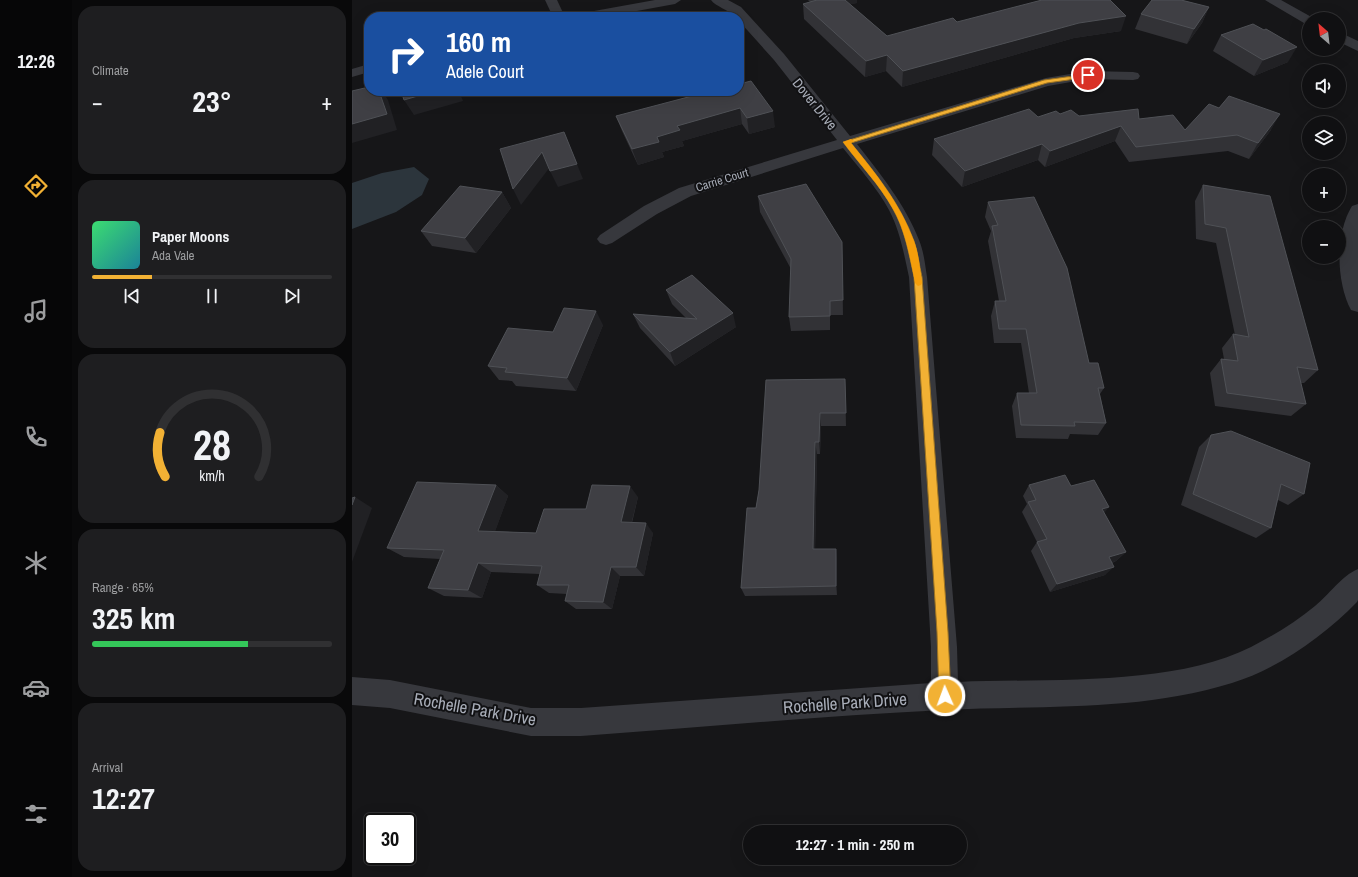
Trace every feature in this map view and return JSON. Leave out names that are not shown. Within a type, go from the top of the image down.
[{"type":"street","points":[[551,0],[557,12]]},
{"type":"street","points":[[610,12],[675,0]]},
{"type":"street","name":"Dover Drive","points":[[717,0],[729,5],[738,12]]},
{"type":"street","points":[[1271,0],[1302,16]]},
{"type":"street","name":"Dover Drive","points":[[744,19],[760,36],[879,183],[897,209],[911,242],[918,277],[943,640],[945,696]]},
{"type":"street","points":[[1346,40],[1358,47]]},
{"type":"street","points":[[352,73],[364,69]]},
{"type":"street","name":"Carrie Court","points":[[606,239],[647,210],[679,194],[847,142],[1046,82],[1088,75],[1133,76]]},
{"type":"street","points":[[1358,210],[1352,221],[1348,260],[1353,291],[1358,305]]},
{"type":"street","name":"Rochelle Park Drive","points":[[352,692],[390,694],[538,722],[589,722],[945,696],[1128,690],[1187,682],[1235,668],[1285,644],[1320,620],[1344,599],[1358,581]]},
{"type":"shaded area","points":[[414,167],[429,179],[422,195],[396,212],[352,229],[352,183],[382,173]]},
{"type":"building","points":[[817,0],[845,0],[887,36],[953,18],[957,22],[1042,0],[1110,0],[1126,16],[1079,23],[903,71],[887,55],[866,61],[803,4]]},
{"type":"building","points":[[1152,0],[1181,0],[1209,7],[1194,29],[1141,14]]},
{"type":"building","points":[[1253,24],[1264,30],[1266,29],[1297,47],[1263,60],[1221,35]]},
{"type":"building","points":[[751,81],[773,111],[747,118],[740,108],[677,126],[680,130],[657,137],[659,142],[632,149],[616,116],[692,96],[744,96],[744,83]]},
{"type":"building","points":[[364,88],[364,96],[381,96],[387,114],[352,124],[352,91]]},
{"type":"building","points":[[403,96],[418,96],[404,100]]},
{"type":"building","points":[[1229,96],[1280,114],[1258,143],[1237,135],[1136,147],[1121,126],[1050,151],[1042,144],[965,171],[934,139],[1029,109],[1038,117],[1056,111],[1060,114],[1071,110],[1079,116],[1138,109],[1139,119],[1173,115],[1185,130],[1209,104],[1219,108]]},
{"type":"building","points":[[564,132],[577,164],[550,171],[542,152],[513,189],[500,149]]},
{"type":"building","points":[[806,184],[842,242],[843,300],[830,301],[830,316],[789,317],[791,259],[758,196]]},
{"type":"building","points":[[1203,185],[1270,196],[1318,370],[1297,367],[1306,404],[1227,393],[1221,359],[1238,361],[1233,334],[1249,337],[1226,228],[1205,224]]},
{"type":"building","points":[[460,186],[502,192],[465,238],[421,231]]},
{"type":"building","points":[[1034,197],[1067,268],[1089,363],[1098,363],[1104,388],[1098,388],[1106,423],[1074,422],[1075,426],[1021,425],[1017,393],[1037,393],[1026,329],[999,329],[995,301],[1006,301],[992,226],[998,225],[988,202]]},
{"type":"building","points":[[692,275],[733,313],[670,352],[633,314],[697,319],[666,290]]},
{"type":"building","points":[[564,308],[596,311],[567,378],[505,372],[507,368],[488,366],[508,328],[553,332]]},
{"type":"building","points":[[845,379],[846,413],[820,413],[819,442],[815,442],[813,549],[836,549],[836,586],[741,588],[747,508],[756,508],[759,490],[766,380]]},
{"type":"building","points":[[1231,431],[1310,463],[1304,494],[1281,484],[1271,528],[1193,494],[1211,435]]},
{"type":"building","points":[[1065,475],[1071,486],[1094,480],[1109,507],[1102,509],[1126,552],[1109,557],[1114,567],[1057,584],[1037,542],[1047,539],[1028,502],[1036,500],[1029,485]]},
{"type":"building","points":[[417,482],[496,485],[478,531],[536,533],[544,509],[586,509],[592,485],[630,486],[621,522],[646,523],[636,567],[611,567],[603,602],[565,601],[569,585],[537,585],[542,566],[478,563],[468,590],[428,588],[444,550],[387,548]]},
{"type":"building","points":[[355,497],[352,505],[352,498]]},
{"type":"slow traffic","points":[[851,141],[847,142],[897,209],[911,242],[918,283]]},
{"type":"route","points":[[945,696],[943,632],[918,277],[911,242],[897,209],[847,142],[1046,82],[1067,77],[1088,75]]}]
